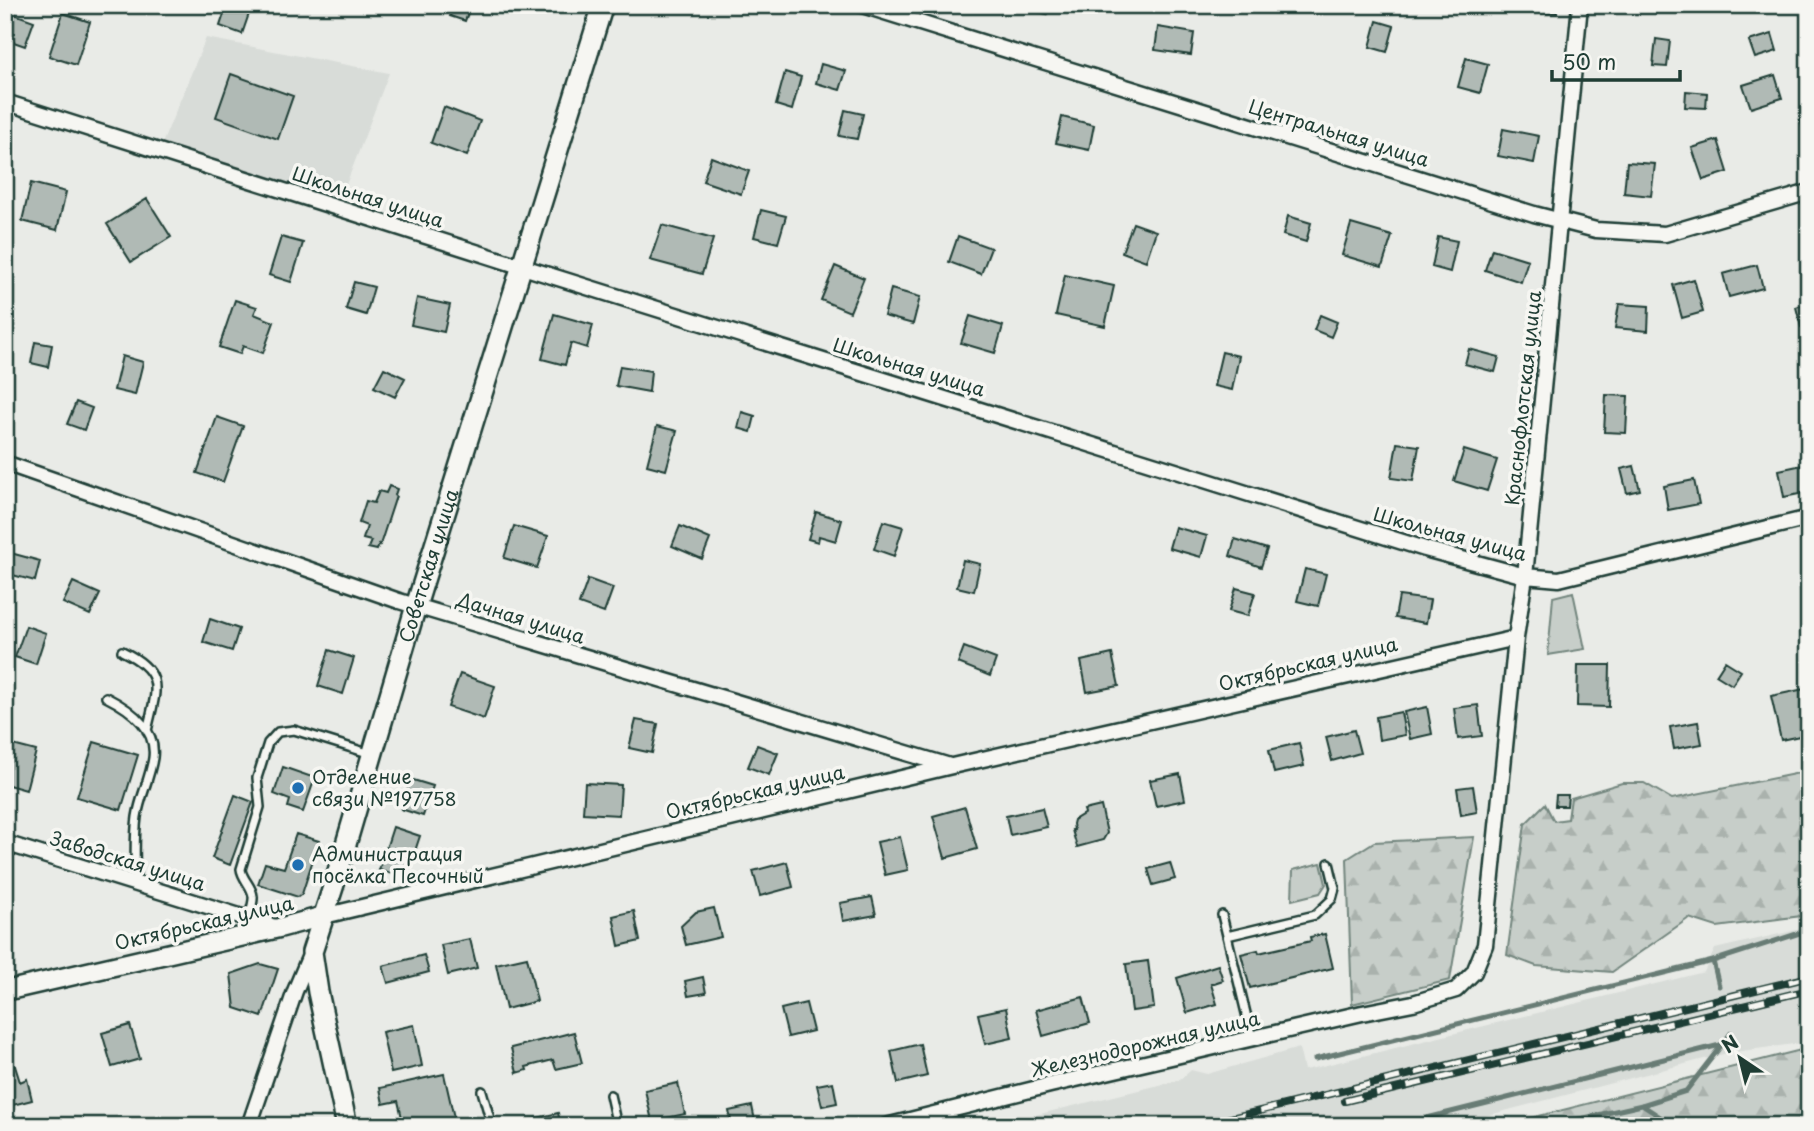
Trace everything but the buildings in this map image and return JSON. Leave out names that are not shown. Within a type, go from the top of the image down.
[{"type":"main road","name":"Советская улица","points":[[312,952],[416,606],[603,5]]},
{"type":"main road","points":[[312,952],[347,1126]]},
{"type":"street","name":"Центральная улица","points":[[862,5],[1559,222],[1596,230],[1665,234],[1809,192]]},
{"type":"street","name":"Краснофлотская улица","points":[[1413,1003],[1456,990],[1474,972],[1485,946],[1516,638],[1525,576],[1580,5]]},
{"type":"street","name":"Школьная улица","points":[[5,102],[1425,549],[1525,576],[1559,579],[1809,518]]},
{"type":"street","name":"Дачная улица","points":[[5,463],[416,606],[952,766]]},
{"type":"street","name":"Октябрьская улица","points":[[5,991],[952,766],[1516,638]]},
{"type":"street","name":"Заводская улица","points":[[5,843],[279,928]]},
{"type":"street","name":"Советская улица","points":[[249,1126],[295,991],[312,952]]},
{"type":"street","name":"Железнодорожная улица","points":[[886,1126],[1050,1085],[1413,1003]]},
{"type":"lane","points":[[122,651],[146,666],[154,677],[156,688],[147,732]]},
{"type":"lane","points":[[106,697],[124,706],[138,718],[153,745],[153,759],[137,817],[136,884]]},
{"type":"lane","points":[[248,919],[254,898],[241,869],[260,807],[257,778],[268,743],[278,732],[294,730],[372,755]]},
{"type":"lane","points":[[1227,936],[1315,915],[1332,899],[1335,888],[1329,863]]},
{"type":"lane","points":[[1222,915],[1252,1039]]},
{"type":"lane","points":[[482,1091],[492,1126]]},
{"type":"lane","points":[[610,1095],[617,1126]]},
{"type":"shaded area","points":[[206,38],[389,73],[337,208],[159,151]]},
{"type":"shaded area","points":[[1809,927],[1809,1042],[1727,1053],[1447,1126],[990,1126],[1180,1080],[1191,1070],[1207,1074],[1299,1048],[1304,1070],[1314,1068],[1704,972],[1715,949]]},
{"type":"green space","points":[[1573,592],[1585,649],[1548,655],[1553,597]]},
{"type":"green space","points":[[1809,771],[1809,915],[1717,927],[1689,918],[1612,972],[1536,966],[1507,955],[1525,824],[1545,804],[1554,821],[1568,819],[1571,798],[1622,783],[1644,783],[1672,799]]},
{"type":"green space","points":[[1474,837],[1450,980],[1352,1004],[1347,859],[1374,842]]},
{"type":"green space","points":[[1321,863],[1326,884],[1320,893],[1292,900],[1293,870]]},
{"type":"green space","points":[[1809,1048],[1809,1126],[1499,1126]]},
{"type":"waterway","points":[[1315,1059],[1713,961],[1809,930]]},
{"type":"waterway","points":[[1713,961],[1719,986]]},
{"type":"waterway","points":[[1549,1126],[1642,1105],[1686,1091],[1731,1033]]},
{"type":"waterway","points":[[1427,1118],[1720,1045]]},
{"type":"waterway","points":[[1642,1105],[1674,1126]]},
{"type":"railway","points":[[1198,1126],[1809,977]]},
{"type":"railway","points":[[1345,1101],[1809,990]]},
{"type":"place","name":"Отделение связи №197758","points":[[298,788]]},
{"type":"place","name":"Администрация посёлка Песочный","points":[[298,865]]}]
